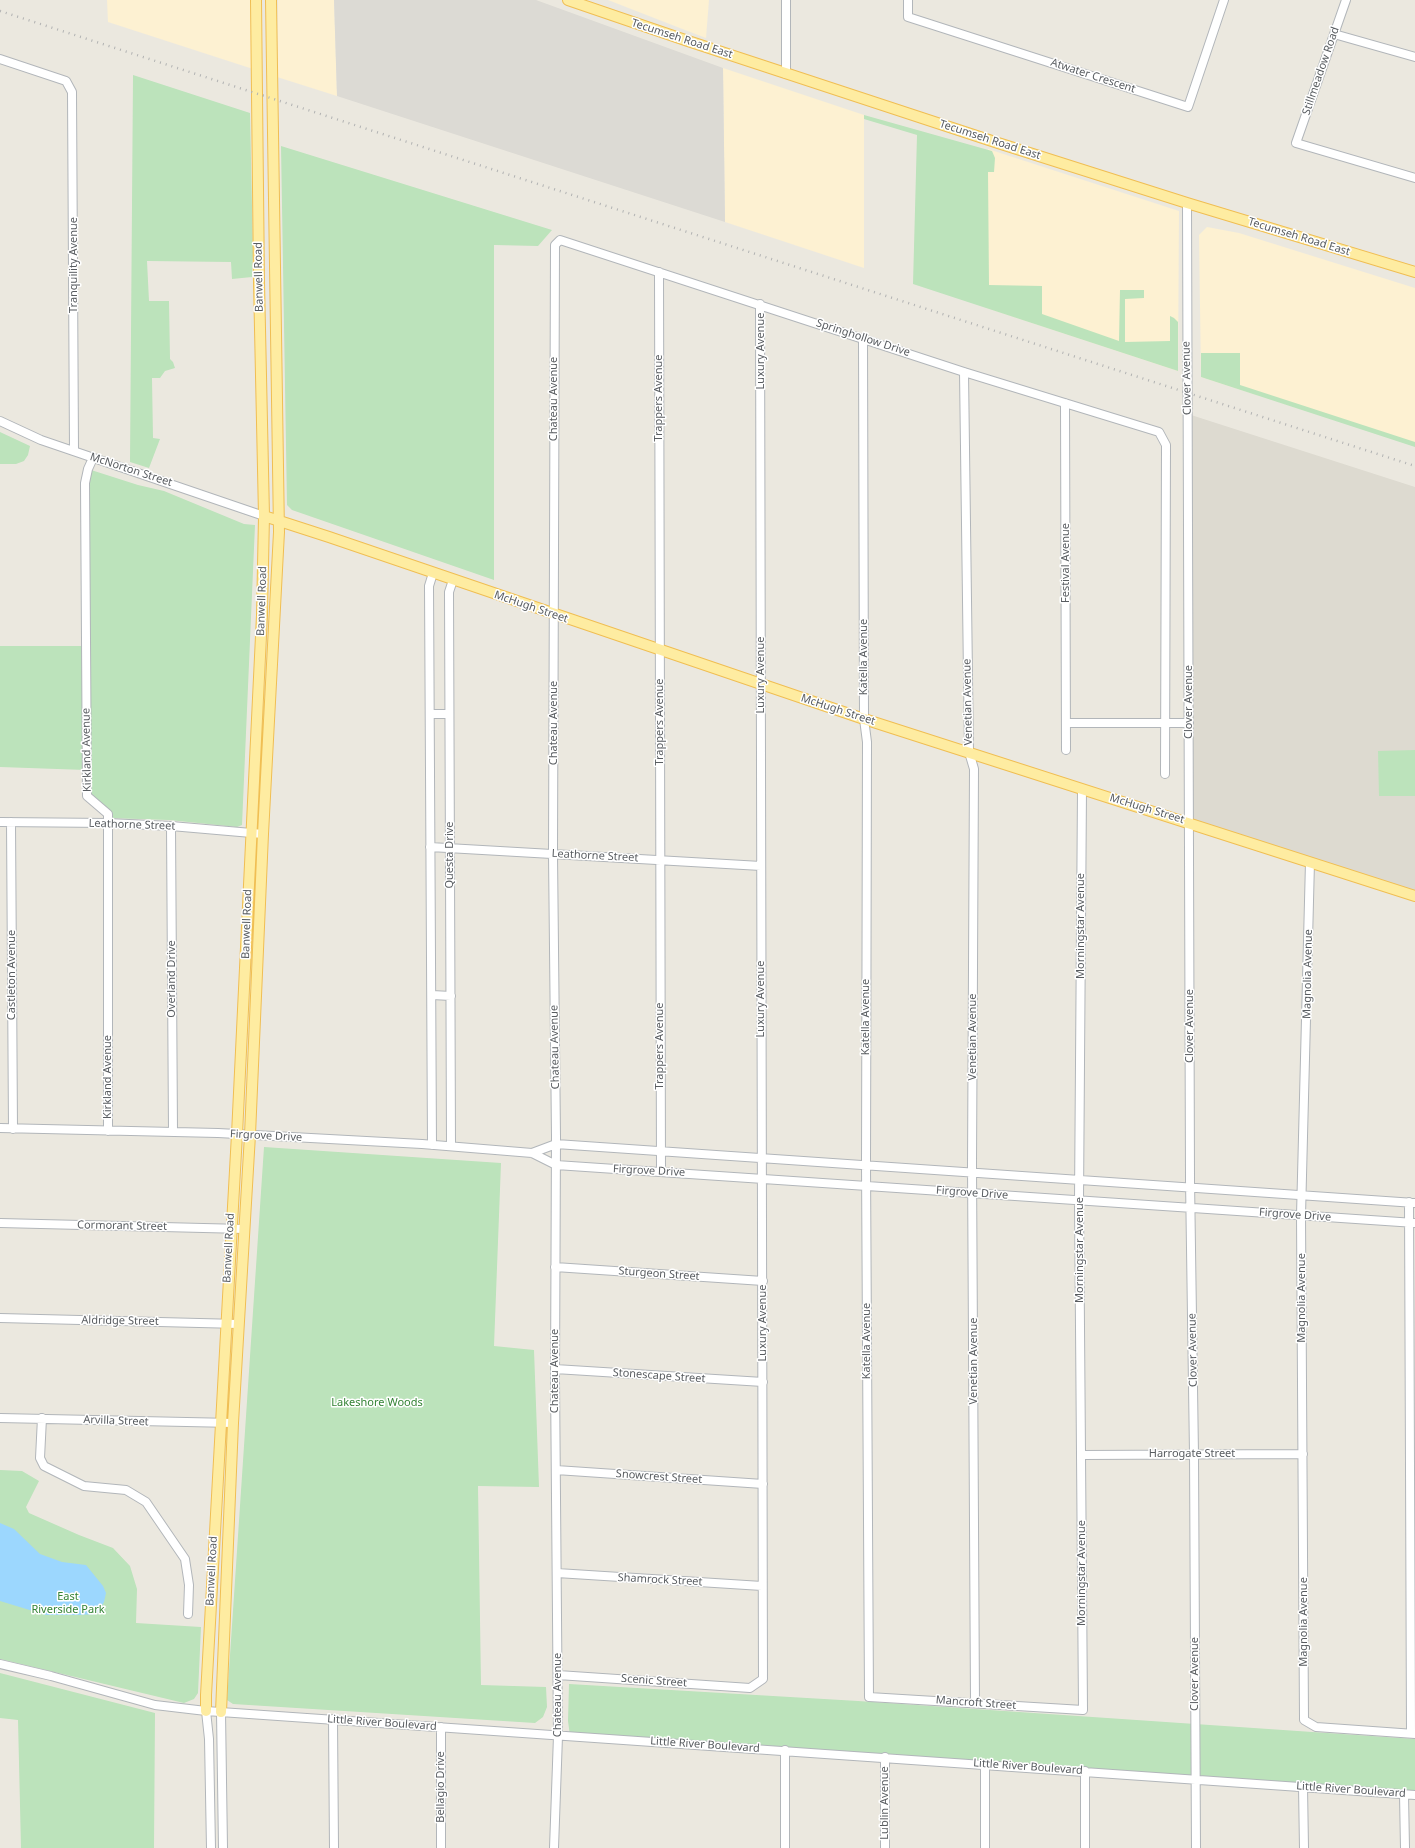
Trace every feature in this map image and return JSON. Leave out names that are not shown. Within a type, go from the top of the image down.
[{"type":"main road","name":"Banwell Road","points":[[206,1710],[230,1228],[237,1134],[250,833],[262,615],[264,516],[259,290],[256,0]]},
{"type":"main road","name":"Banwell Road","points":[[221,1712],[233,1423],[250,1135],[263,834],[279,521],[271,106],[271,0]]},
{"type":"main road","name":"Tecumseh Road East","points":[[568,0],[786,74],[1187,203],[1415,272]]},
{"type":"main road","name":"McHugh Street","points":[[264,516],[761,685],[1415,896]]},
{"type":"street","points":[[786,0],[786,74]]},
{"type":"street","name":"Atwater Crescent","points":[[908,0],[908,17],[1188,107],[1224,0]]},
{"type":"street","name":"Stillmeadow Road","points":[[1346,0],[1296,143],[1415,178]]},
{"type":"street","points":[[1334,34],[1415,57]]},
{"type":"street","name":"Tranquility Avenue","points":[[0,59],[66,81],[72,92],[74,451]]},
{"type":"street","name":"Clover Avenue","points":[[1187,203],[1190,1187],[1194,1454],[1196,1848]]},
{"type":"street","name":"Springhollow Drive","points":[[555,245],[560,240],[760,304],[964,372],[1159,432],[1166,445],[1165,724]]},
{"type":"street","name":"Chateau Avenue","points":[[554,1848],[558,1736],[555,1369],[556,1144],[553,854],[555,245]]},
{"type":"street","name":"Trappers Avenue","points":[[659,272],[661,1171]]},
{"type":"street","name":"Luxury Avenue","points":[[750,1688],[763,1679],[760,866],[760,304]]},
{"type":"street","name":"Katella Avenue","points":[[863,338],[864,719],[867,742],[866,1185],[870,1696]]},
{"type":"street","name":"Venetian Avenue","points":[[964,372],[969,752],[974,769],[972,1172],[976,1703]]},
{"type":"street","name":"Festival Avenue","points":[[1065,403],[1066,750]]},
{"type":"street","name":"McNorton Street","points":[[0,421],[41,440],[264,516]]},
{"type":"street","name":"Kirkland Avenue","points":[[93,458],[88,469],[85,484],[87,796],[108,814],[108,1131]]},
{"type":"street","name":"Questa Drive","points":[[432,1145],[429,586],[433,573]]},
{"type":"street","name":"Questa Drive","points":[[451,1146],[449,592],[454,580]]},
{"type":"street","points":[[430,714],[449,714]]},
{"type":"street","points":[[1066,723],[1189,723]]},
{"type":"street","points":[[1165,724],[1165,774]]},
{"type":"street","name":"Morningstar Avenue","points":[[1082,789],[1079,1200],[1083,1710]]},
{"type":"street","name":"Leathorne Street","points":[[0,822],[108,823],[171,826],[263,834]]},
{"type":"street","name":"Castleton Avenue","points":[[11,822],[13,1128]]},
{"type":"street","name":"Overland Drive","points":[[171,826],[173,1132]]},
{"type":"street","name":"Leathorne Street","points":[[430,847],[760,866]]},
{"type":"street","name":"Magnolia Avenue","points":[[1310,862],[1303,1194],[1301,1215],[1304,1720],[1316,1728],[1413,1733]]},
{"type":"street","points":[[432,995],[451,996]]},
{"type":"street","name":"Firgrove Drive","points":[[0,1128],[237,1134],[451,1146],[532,1153],[556,1165],[866,1185],[973,1194],[1412,1222]]},
{"type":"street","name":"Firgrove Drive","points":[[532,1153],[556,1144],[660,1150],[762,1159],[1303,1194],[1412,1203]]},
{"type":"street","points":[[1412,1203],[1413,1733]]},
{"type":"street","name":"Cormorant Street","points":[[0,1223],[244,1229]]},
{"type":"street","name":"Sturgeon Street","points":[[555,1267],[762,1281]]},
{"type":"street","name":"Aldridge Street","points":[[0,1318],[240,1324]]},
{"type":"street","name":"Stonescape Street","points":[[555,1369],[763,1382]]},
{"type":"street","name":"Arvilla Street","points":[[0,1418],[233,1423]]},
{"type":"street","points":[[42,1418],[40,1458],[44,1466],[84,1486],[126,1490],[146,1502],[185,1559],[189,1585],[188,1614]]},
{"type":"street","name":"Harrogate Street","points":[[1081,1455],[1303,1454]]},
{"type":"street","name":"Snowcrest Street","points":[[556,1470],[763,1484]]},
{"type":"street","name":"Shamrock Street","points":[[557,1574],[762,1586]]},
{"type":"street","name":"Little River Boulevard","points":[[0,1664],[51,1676],[155,1705],[221,1712],[1415,1794]]},
{"type":"street","name":"Scenic Street","points":[[558,1675],[750,1688]]},
{"type":"street","name":"Mancroft Street","points":[[870,1696],[1083,1710]]},
{"type":"street","name":"Banwell Road","points":[[206,1710],[209,1739],[211,1848]]},
{"type":"street","name":"Banwell Road","points":[[221,1712],[223,1848]]},
{"type":"street","points":[[334,1719],[334,1848]]},
{"type":"street","name":"Bellagio Drive","points":[[441,1727],[441,1848]]},
{"type":"street","points":[[785,1750],[785,1848]]},
{"type":"street","name":"Lublin Avenue","points":[[885,1758],[885,1848]]},
{"type":"street","points":[[985,1764],[985,1848]]},
{"type":"street","points":[[1085,1771],[1085,1848]]},
{"type":"street","points":[[1303,1786],[1304,1848]]},
{"type":"street","points":[[1404,1794],[1404,1848]]},
{"type":"shaded area","points":[[107,0],[252,0],[253,69],[108,22]]},
{"type":"shaded area","points":[[278,0],[334,0],[337,96],[277,77]]},
{"type":"shaded area","points":[[334,0],[536,0],[723,68],[725,222],[337,96]]},
{"type":"shaded area","points":[[608,0],[709,0],[706,38],[685,30]]},
{"type":"shaded area","points":[[723,68],[864,115],[864,268],[725,222]]},
{"type":"shaded area","points":[[988,149],[1179,211],[1178,371],[987,308]]},
{"type":"shaded area","points":[[1207,227],[1239,233],[1415,288],[1415,446],[1201,377],[1199,235]]},
{"type":"shaded area","points":[[1188,414],[1415,487],[1415,896],[1190,823]]},
{"type":"green space","points":[[133,75],[250,113],[253,254],[252,277],[232,279],[231,262],[147,261],[149,301],[169,301],[170,359],[175,368],[165,371],[160,378],[152,378],[153,438],[160,439],[149,468],[130,462]]},
{"type":"green space","points":[[864,115],[992,151],[995,158],[994,172],[988,172],[989,285],[1042,286],[1042,314],[1119,341],[1120,290],[1144,290],[1144,298],[1125,299],[1125,342],[1170,341],[1170,316],[1174,318],[1178,322],[1178,371],[913,284],[917,135],[864,119]]},
{"type":"green space","points":[[281,146],[552,230],[538,246],[494,245],[494,580],[292,510],[287,505]]},
{"type":"green space","points":[[1201,353],[1240,353],[1240,385],[1415,442],[1415,447],[1201,377]]},
{"type":"green space","points":[[0,432],[30,446],[28,455],[24,461],[16,464],[0,464]]},
{"type":"green space","points":[[88,469],[138,485],[164,491],[244,524],[255,525],[242,825],[237,827],[169,820],[108,818],[87,796],[86,770],[0,767],[0,646],[86,646]]},
{"type":"green space","points":[[1415,750],[1415,796],[1379,796],[1378,751]]},
{"type":"green space","name":"Lakeshore Woods","points":[[264,1147],[501,1163],[494,1346],[534,1350],[539,1487],[478,1486],[481,1685],[546,1687],[547,1707],[543,1717],[535,1723],[233,1704],[227,1700]]},
{"type":"green space","name":"East Riverside Park","points":[[0,1470],[22,1471],[39,1481],[26,1507],[29,1513],[113,1548],[130,1566],[137,1589],[136,1623],[201,1627],[198,1693],[194,1699],[184,1703],[0,1659]]},
{"type":"green space","points":[[0,1673],[155,1713],[154,1848],[21,1848],[18,1720],[0,1718]]},
{"type":"green space","points":[[569,1684],[858,1701],[1415,1739],[1415,1795],[570,1736],[568,1721]]},
{"type":"water","points":[[0,1523],[14,1529],[40,1554],[62,1562],[86,1565],[103,1586],[106,1593],[104,1602],[97,1614],[46,1615],[0,1601]]},
{"type":"railway","points":[[0,11],[1415,466]]}]
